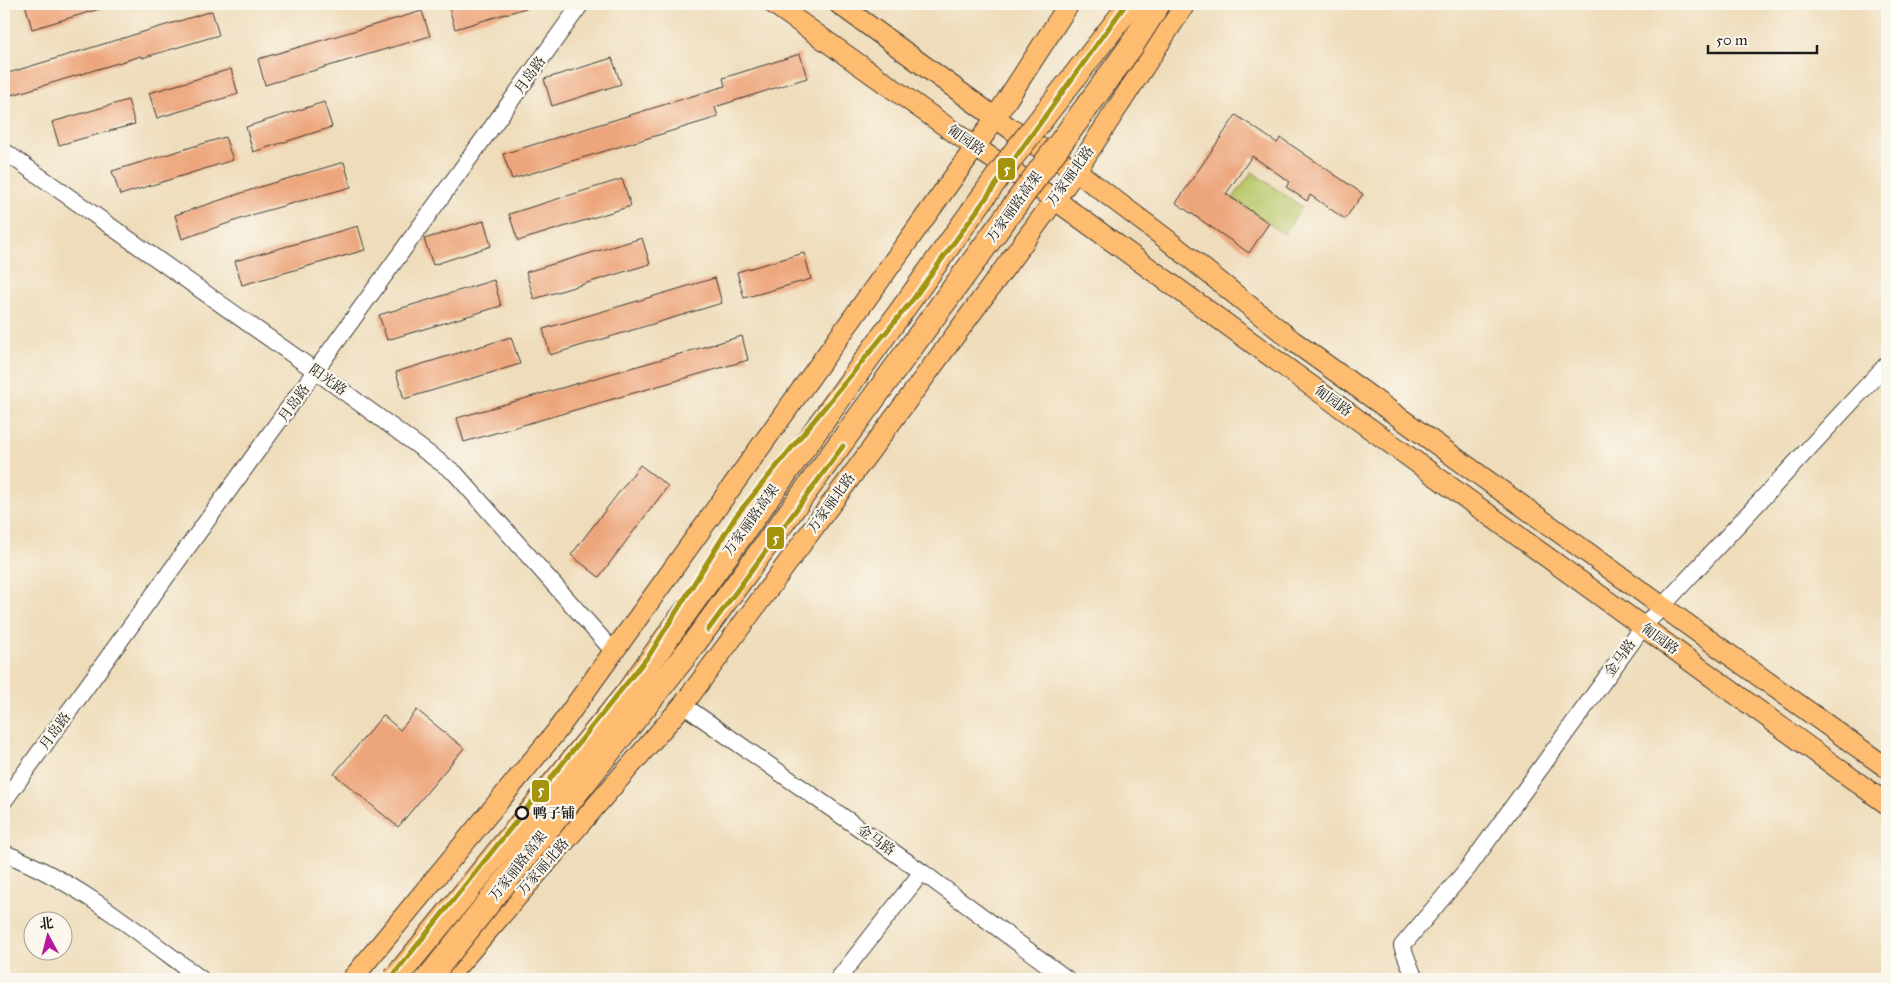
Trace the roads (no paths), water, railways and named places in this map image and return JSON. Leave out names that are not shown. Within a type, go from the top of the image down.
[{"type":"highway","name":"万家丽路高架","points":[[395,979],[626,695],[1014,154],[1131,4]]},
{"type":"highway","name":"万家丽路高架","points":[[428,979],[687,653],[1124,56],[1158,4]]},
{"type":"main road","name":"匍园路","points":[[774,4],[975,147],[1054,199],[1887,804]]},
{"type":"main road","name":"匍园路","points":[[839,4],[996,117],[1076,171],[1164,238],[1293,341],[1887,768]]},
{"type":"main road","points":[[352,979],[556,732],[975,147],[1069,4]]},
{"type":"main road","name":"万家丽北路","points":[[446,979],[683,705],[1076,171],[1185,4]]},
{"type":"street","name":"月岛路","points":[[4,802],[582,4]]},
{"type":"street","name":"阳光路","points":[[4,151],[317,372],[455,473],[614,652]]},
{"type":"street","name":"金马路","points":[[1412,979],[1414,977],[1402,946],[1468,868],[1643,626],[1887,364]]},
{"type":"street","name":"金马路","points":[[683,705],[922,872],[1067,979]]},
{"type":"street","points":[[4,853],[70,884],[126,922],[201,979]]},
{"type":"street","points":[[838,979],[922,872]]},
{"type":"place","name":"鸭子铺","points":[[522,813]]}]
